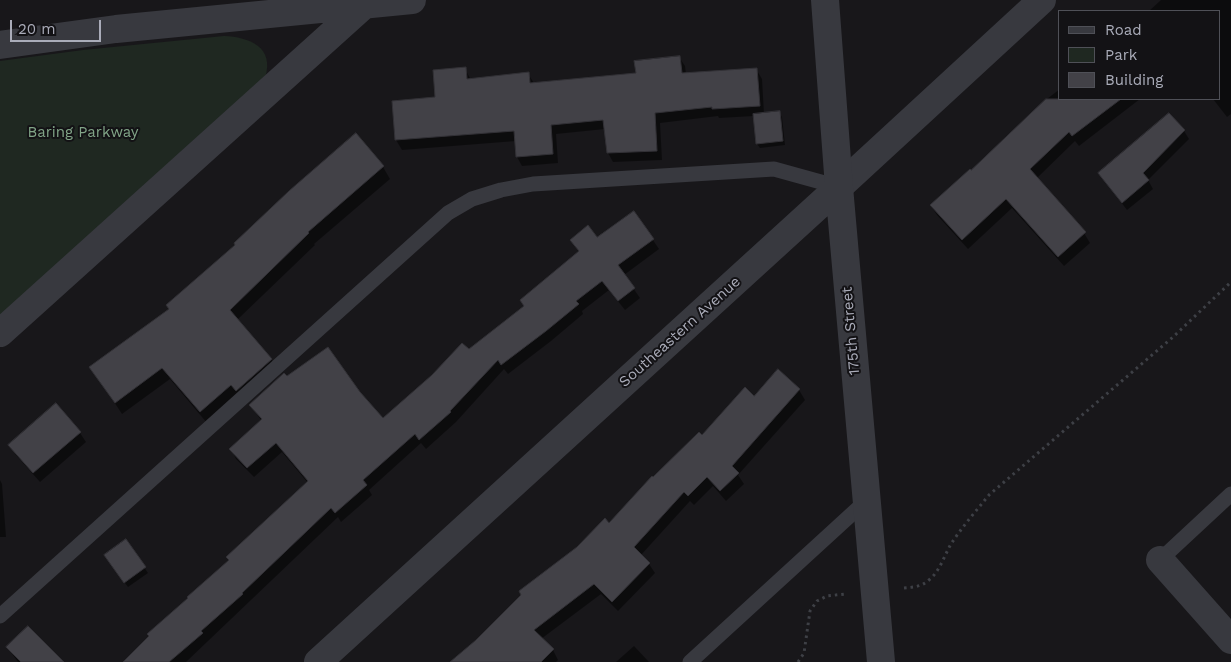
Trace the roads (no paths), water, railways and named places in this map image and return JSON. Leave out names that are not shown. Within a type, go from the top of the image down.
[{"type":"street","points":[[0,45],[116,29],[412,0]]},
{"type":"street","name":"175th Street","points":[[826,0],[839,187],[881,662]]},
{"type":"street","name":"Southeastern Avenue","points":[[318,662],[1042,0]]},
{"type":"street","points":[[0,333],[364,5]]},
{"type":"street","points":[[1160,560],[1231,640]]},
{"type":"lane","points":[[0,616],[448,213],[472,199],[501,190],[533,184],[774,169],[839,187]]},
{"type":"lane","points":[[1160,560],[1231,494]]},
{"type":"lane","points":[[690,662],[866,501]]},
{"type":"park label","name":"Baring Parkway","points":[[83,133]]}]
